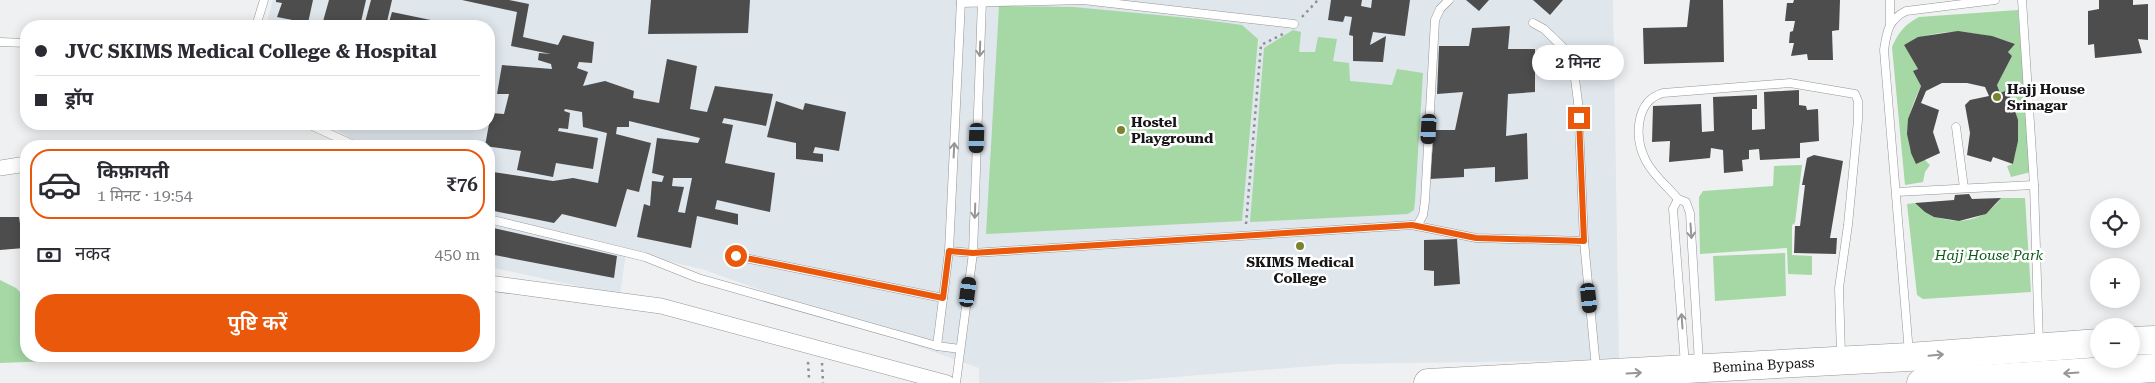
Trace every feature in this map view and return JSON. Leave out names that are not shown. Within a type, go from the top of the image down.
[{"type":"highway","points":[[2140,341],[2155,340]]},
{"type":"highway","name":"Bemina Bypass","points":[[1428,383],[1909,357],[2090,343]]},
{"type":"highway","points":[[1937,382],[2155,368]]},
{"type":"street","points":[[0,168],[20,165]]},
{"type":"street","points":[[495,284],[661,306],[947,383]]},
{"type":"lane","points":[[258,20],[264,0]]},
{"type":"lane","points":[[938,346],[949,251],[961,1],[1084,0],[1294,24]]},
{"type":"lane","points":[[1416,226],[1423,215],[1435,20],[1440,9],[1449,0]]},
{"type":"lane","points":[[1890,0],[1890,23],[1884,50],[1909,357]]},
{"type":"lane","points":[[1890,23],[1896,16],[1906,11],[1995,0]]},
{"type":"lane","points":[[2022,0],[2034,184],[2040,346]]},
{"type":"lane","points":[[956,383],[973,253],[981,2]]},
{"type":"lane","points":[[1533,23],[1544,29],[1572,56],[1578,102],[1584,241],[1596,375]]},
{"type":"lane","points":[[0,42],[20,43]]},
{"type":"lane","points":[[1692,369],[1690,213],[1686,202],[1678,199],[1650,167],[1642,149],[1641,113],[1650,98],[1664,93],[1790,82],[1855,94],[1858,100],[1858,120],[1848,225],[1839,288],[1841,361]]},
{"type":"lane","points":[[1956,127],[1964,188]]},
{"type":"lane","points":[[321,130],[343,140]]},
{"type":"lane","points":[[1896,192],[2034,184]]},
{"type":"lane","points":[[1678,199],[1673,209],[1692,369]]},
{"type":"lane","points":[[495,220],[645,257],[698,278],[938,346],[960,349]]},
{"type":"lane","points":[[949,251],[973,253],[1416,226],[1476,238],[1584,241]]},
{"type":"lane","points":[[736,256],[943,298]]},
{"type":"path","points":[[1245,236],[1261,45],[1283,35],[1318,0]]},
{"type":"path","points":[[822,355],[823,383]]},
{"type":"path","points":[[808,356],[809,378]]},
{"type":"shaded area","name":"SKIMS Medical College","points":[[273,0],[1613,0],[1619,360],[1338,364],[1099,383],[979,383],[979,368],[702,269],[626,252],[620,295],[495,268],[495,140],[354,140],[337,130],[495,130],[495,20],[268,20]]},
{"type":"green space","name":"Hostel Playground","points":[[999,6],[1074,7],[1199,19],[1242,25],[1258,39],[1242,221],[986,234]]},
{"type":"green space","points":[[2018,10],[2031,172],[2011,177],[2007,166],[2013,164],[2017,145],[2016,118],[2008,91],[2000,93],[1997,85],[2012,56],[2008,52],[2015,44],[1973,33],[1945,32],[1904,45],[1918,69],[1914,71],[1921,86],[1909,118],[1909,144],[1911,153],[1925,160],[1930,165],[1925,172],[1923,182],[1905,185],[1892,47],[1900,33],[1909,23],[1919,17]]},
{"type":"green space","points":[[1293,30],[1301,32],[1299,52],[1315,52],[1318,37],[1337,39],[1333,61],[1349,63],[1350,81],[1392,85],[1397,69],[1423,73],[1415,201],[1414,210],[1408,214],[1250,222],[1264,48]]},
{"type":"green space","points":[[1802,165],[1795,223],[1792,225],[1792,255],[1812,256],[1812,275],[1788,274],[1787,248],[1700,254],[1699,197],[1703,191],[1773,186],[1774,166]]},
{"type":"green space","name":"Hajj House Park","points":[[2001,198],[2025,198],[2031,292],[1923,299],[1917,295],[1907,204],[1915,203],[1936,217],[1960,221],[1982,215],[1993,208]]},
{"type":"green space","points":[[1785,253],[1786,296],[1715,301],[1713,256]]},
{"type":"green space","points":[[0,280],[20,292],[20,362],[26,362],[0,363]]},
{"type":"building","points":[[276,0],[313,0],[309,20],[292,20],[277,17],[282,3],[276,2]]},
{"type":"building","points":[[329,0],[366,0],[361,20],[323,20]]},
{"type":"building","points":[[371,0],[392,0],[387,20],[366,20]]},
{"type":"building","points":[[462,0],[509,0],[529,4],[523,37],[558,45],[563,35],[594,42],[592,63],[579,62],[577,68],[588,72],[583,86],[605,81],[634,91],[633,98],[659,103],[667,59],[697,66],[690,109],[707,112],[715,86],[773,94],[766,126],[724,118],[722,123],[733,125],[725,163],[775,173],[770,212],[717,200],[715,209],[738,214],[738,225],[697,216],[691,248],[637,237],[644,204],[650,206],[652,181],[662,182],[664,176],[652,173],[657,138],[698,143],[700,138],[629,121],[629,127],[617,127],[616,134],[651,143],[639,192],[627,189],[616,227],[562,214],[554,223],[495,211],[495,172],[553,181],[573,178],[598,183],[607,133],[583,127],[582,112],[565,109],[564,111],[570,113],[568,129],[559,128],[558,131],[598,138],[593,169],[556,163],[553,177],[517,170],[521,151],[495,147],[495,140],[486,140],[488,130],[495,130],[495,113],[504,114],[509,94],[497,94],[502,65],[552,69],[551,64],[538,60],[539,53],[551,54],[511,46],[517,12]],"holes":[[[673,178],[692,178],[685,213],[678,212],[684,187],[672,186]]]},
{"type":"building","points":[[651,0],[750,0],[748,33],[648,34]]},
{"type":"building","points":[[1331,0],[1362,0],[1361,6],[1371,8],[1372,0],[1410,0],[1405,36],[1373,32],[1370,45],[1386,36],[1383,62],[1353,61],[1353,36],[1349,35],[1352,17],[1345,16],[1343,22],[1328,20]]},
{"type":"building","points":[[1466,0],[1489,0],[1479,11]]},
{"type":"building","points":[[1533,0],[1563,0],[1550,15]]},
{"type":"building","points":[[1690,0],[1723,0],[1724,62],[1644,64],[1643,28],[1687,27]]},
{"type":"building","points":[[1794,0],[1840,0],[1839,30],[1832,31],[1833,60],[1808,60],[1807,54],[1791,56],[1794,43],[1789,43],[1790,32],[1793,31],[1795,21],[1785,21],[1787,3],[1793,3]]},
{"type":"building","points":[[2099,0],[2133,0],[2133,5],[2148,4],[2148,40],[2138,39],[2142,53],[2095,58],[2094,44],[2088,45],[2088,11],[2099,9]]},
{"type":"building","points":[[392,12],[431,20],[390,20]]},
{"type":"building","points":[[1510,26],[1508,49],[1535,49],[1535,92],[1508,94],[1506,136],[1527,133],[1528,179],[1495,182],[1495,167],[1464,169],[1464,177],[1430,179],[1434,130],[1455,130],[1463,92],[1437,94],[1439,46],[1469,46],[1472,28]]},
{"type":"building","name":"Hajj House Srinagar","points":[[1958,31],[1992,36],[2015,44],[2008,52],[2012,56],[1997,85],[2000,93],[2008,90],[2018,120],[2018,141],[2013,164],[1993,157],[1991,162],[1967,155],[1970,133],[1965,105],[1970,100],[1989,96],[1985,87],[1967,83],[1942,83],[1926,91],[1921,103],[1939,110],[1933,132],[1940,153],[1916,164],[1911,153],[1907,134],[1908,119],[1921,86],[1913,71],[1918,69],[1904,45],[1918,37]]},
{"type":"building","points":[[1799,90],[1799,105],[1806,106],[1807,110],[1818,109],[1819,141],[1800,143],[1800,158],[1760,160],[1759,149],[1749,150],[1749,159],[1742,160],[1743,171],[1724,173],[1723,150],[1711,148],[1710,158],[1669,162],[1670,141],[1652,142],[1653,106],[1701,104],[1702,132],[1714,131],[1713,97],[1757,95],[1757,109],[1752,109],[1752,130],[1765,129],[1764,92]]},
{"type":"building","points":[[776,101],[803,110],[805,103],[846,112],[839,151],[815,147],[813,153],[823,154],[823,162],[796,159],[796,143],[767,137]]},
{"type":"building","points":[[1814,155],[1843,161],[1830,238],[1837,238],[1836,254],[1794,253],[1795,226],[1800,226],[1805,185],[1802,185],[1807,158]]},
{"type":"building","points":[[1969,194],[1972,199],[2001,198],[1986,214],[1959,221],[1934,217],[1915,203],[1954,200],[1955,195]]},
{"type":"building","points":[[0,217],[19,217],[20,248],[0,250]]},
{"type":"building","points":[[495,228],[617,256],[614,278],[495,255]]},
{"type":"building","points":[[1457,239],[1460,284],[1434,286],[1434,271],[1424,270],[1424,240]]},
{"type":"place","name":"Hajj House Srinagar","points":[[1997,97]]},
{"type":"place","name":"Hostel Playground","points":[[1121,130]]},
{"type":"place","name":"SKIMS Medical College","points":[[1300,246]]},
{"type":"route","points":[[736,256],[943,298],[949,251],[973,253],[1412,225],[1476,238],[1584,241],[1579,118]]}]
